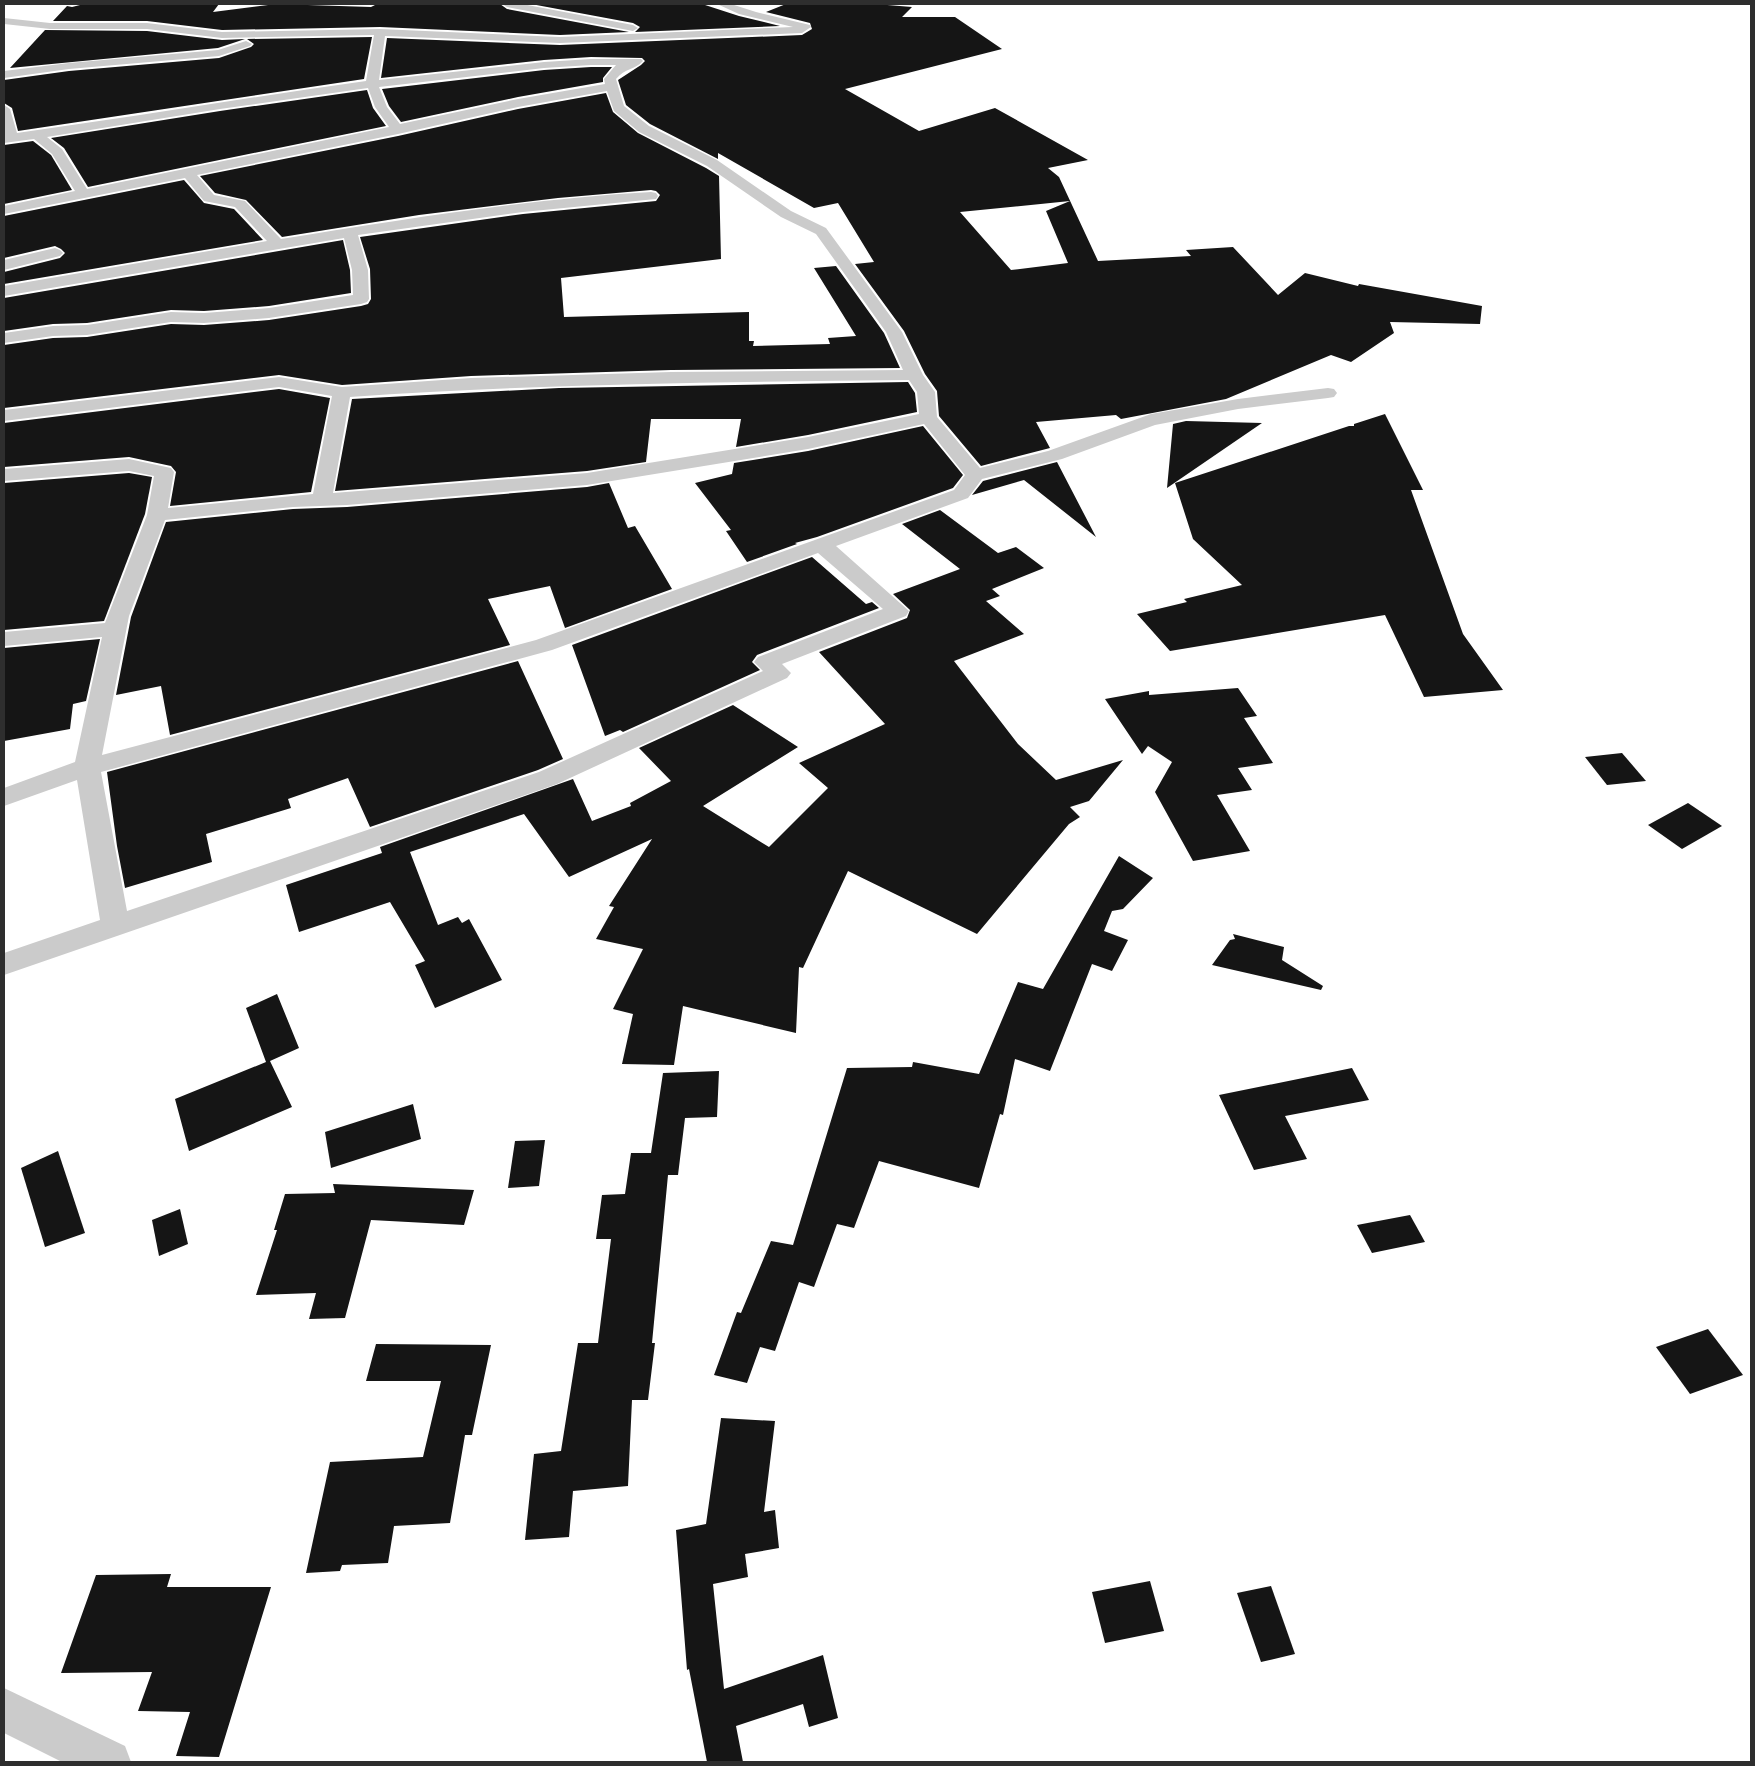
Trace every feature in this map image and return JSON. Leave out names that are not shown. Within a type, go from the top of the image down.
[{"type":"street","points":[[507,4],[621,25],[641,30],[649,35],[648,38]]},
{"type":"street","points":[[4,21],[50,26],[147,26],[222,35],[249,36],[380,32],[560,40],[648,38],[802,30],[806,27],[782,20],[742,13],[722,4]]},
{"type":"street","points":[[380,32],[372,84],[381,107],[398,130]]},
{"type":"street","points":[[4,74],[69,66],[220,53],[245,44],[249,36]]},
{"type":"street","points":[[654,54],[644,54],[636,62],[618,69],[610,80],[618,108],[644,129],[712,163],[786,214],[821,231],[894,332],[914,375],[926,392],[928,418],[975,475]]},
{"type":"street","points":[[4,109],[8,138],[129,122],[220,104],[372,84],[544,65],[636,62]]},
{"type":"street","points":[[4,210],[398,130],[518,103],[613,86]]},
{"type":"street","points":[[36,134],[57,152],[83,193]]},
{"type":"street","points":[[188,173],[209,198],[240,204],[277,243]]},
{"type":"street","points":[[4,290],[350,232],[592,199],[651,196]]},
{"type":"street","points":[[4,338],[53,331],[87,330],[171,317],[204,318],[269,313],[360,299],[360,270],[350,232]]},
{"type":"street","points":[[4,265],[55,253]]},
{"type":"street","points":[[4,415],[279,382],[342,392],[471,383],[661,377],[914,375]]},
{"type":"street","points":[[322,500],[342,392]]},
{"type":"street","points":[[4,797],[87,767],[544,645],[962,494],[975,475],[1055,454],[1151,420],[1238,404],[1282,400],[1328,392]]},
{"type":"street","points":[[157,515],[587,479],[808,443],[928,418]]},
{"type":"street","points":[[4,475],[129,465],[164,472],[157,515],[118,616],[87,767],[115,925]]},
{"type":"street","points":[[4,964],[548,778],[779,673],[766,662],[898,611],[822,544]]},
{"type":"street","points":[[4,640],[115,629]]},
{"type":"street","points":[[4,1710],[109,1762]]},
{"type":"building","points":[[84,4],[219,4],[213,12],[276,4],[371,7],[377,4],[500,4],[507,9],[629,32],[560,35],[380,27],[222,30],[147,21],[53,21],[67,6],[72,7]]},
{"type":"building","points":[[531,4],[702,4],[739,16],[780,26],[635,32],[640,27],[633,23]]},
{"type":"building","points":[[786,4],[875,4],[912,7],[902,17],[955,17],[1002,49],[845,89],[919,131],[995,108],[1088,160],[1048,168],[1059,177],[1098,261],[1191,256],[1186,250],[1233,247],[1278,295],[1305,273],[1358,286],[1359,284],[1482,306],[1480,324],[1390,322],[1394,333],[1351,362],[1331,355],[1226,399],[1121,419],[1116,415],[1036,422],[1050,448],[981,466],[939,416],[937,391],[925,374],[904,331],[855,264],[874,262],[838,203],[814,208],[718,153],[718,159],[650,124],[626,105],[618,80],[641,65],[645,61],[642,58],[591,57],[544,60],[381,78],[387,38],[560,45],[802,35],[812,29],[810,23],[766,12]],"holes":[[[1070,201],[1046,211],[1068,263],[1011,270],[960,212]]]},
{"type":"building","points":[[45,30],[147,31],[222,40],[245,39],[218,48],[10,68]]},
{"type":"building","points":[[372,37],[364,79],[18,131],[12,108],[4,103],[4,80],[69,71],[219,58],[251,47],[254,44],[247,39]]},
{"type":"building","points":[[612,67],[603,78],[603,82],[518,97],[401,122],[389,106],[382,89],[544,70]]},
{"type":"building","points":[[367,90],[373,108],[386,126],[88,187],[64,148],[51,138],[220,111]]},
{"type":"building","points":[[606,93],[613,112],[638,133],[719,176],[721,259],[561,278],[564,317],[749,312],[749,341],[754,341],[753,346],[830,344],[828,338],[856,336],[814,268],[836,266],[884,333],[900,368],[671,370],[471,376],[342,385],[279,375],[4,408],[4,345],[53,338],[87,337],[171,324],[204,325],[269,320],[361,306],[368,304],[371,299],[370,269],[360,237],[523,214],[656,201],[660,195],[656,191],[651,190],[558,198],[419,215],[282,237],[246,200],[215,193],[200,176],[398,136],[518,109]]},
{"type":"building","points":[[33,141],[51,155],[72,190],[4,204],[4,145]]},
{"type":"building","points":[[184,180],[204,203],[234,209],[263,240],[4,284],[4,272],[60,258],[65,253],[55,246],[4,258],[4,216]]},
{"type":"building","points":[[343,240],[350,270],[351,293],[269,306],[204,311],[171,310],[87,323],[53,324],[4,331],[4,298]]},
{"type":"building","points":[[908,382],[915,393],[917,412],[808,435],[736,447],[741,419],[651,419],[646,462],[587,471],[335,491],[352,399],[559,388]]},
{"type":"building","points":[[279,389],[330,398],[311,492],[170,506],[176,472],[171,466],[129,457],[4,467],[4,423]]},
{"type":"building","points":[[1385,414],[1423,490],[1411,490],[1463,634],[1503,690],[1424,697],[1385,615],[1170,651],[1137,614],[1187,602],[1184,599],[1242,585],[1193,539],[1175,483],[1349,426],[1354,426],[1354,424]]},
{"type":"building","points":[[1186,421],[1262,423],[1167,488],[1173,424]]},
{"type":"building","points":[[923,426],[963,475],[953,488],[817,537],[795,543],[797,544],[747,562],[726,531],[731,530],[695,483],[732,474],[734,463],[808,451]]},
{"type":"building","points":[[1057,462],[1096,537],[1024,480],[972,495],[983,481]]},
{"type":"building","points":[[129,473],[152,477],[145,514],[104,621],[4,630],[4,483]]},
{"type":"building","points":[[609,483],[628,528],[635,526],[672,589],[565,628],[550,586],[488,599],[510,645],[170,735],[161,686],[116,695],[131,617],[166,522],[293,509],[347,507],[587,487]]},
{"type":"building","points":[[940,510],[998,553],[1016,547],[1044,568],[992,589],[1000,596],[986,601],[1024,634],[954,661],[1018,744],[1056,780],[1123,760],[1089,801],[1070,807],[1080,817],[1069,824],[977,934],[848,871],[803,968],[799,967],[796,1033],[683,1006],[674,1065],[622,1064],[633,1014],[613,1009],[643,949],[596,939],[614,907],[609,906],[652,839],[569,877],[524,814],[410,852],[438,925],[458,917],[462,923],[469,919],[502,980],[435,1008],[415,965],[425,961],[390,902],[299,932],[286,885],[382,853],[380,847],[573,779],[592,821],[631,806],[630,803],[671,781],[639,748],[733,705],[798,747],[703,806],[769,847],[828,788],[799,763],[885,724],[819,652],[907,618],[910,610],[893,594],[960,569],[902,524]]},
{"type":"building","points":[[812,557],[866,604],[872,602],[879,608],[757,655],[752,662],[760,670],[623,732],[620,730],[605,736],[572,645]]},
{"type":"building","points":[[100,639],[86,701],[73,704],[70,729],[4,741],[4,648]]},
{"type":"building","points":[[518,661],[563,759],[538,770],[370,827],[348,778],[288,799],[291,808],[206,834],[212,862],[125,888],[107,772]]},
{"type":"building","points":[[1238,688],[1257,716],[1244,718],[1273,763],[1238,768],[1252,790],[1217,795],[1250,851],[1193,861],[1155,792],[1172,762],[1148,746],[1142,754],[1105,699],[1149,691],[1149,695]]},
{"type":"building","points":[[1622,753],[1646,781],[1607,785],[1585,757]]},
{"type":"building","points":[[1688,803],[1722,826],[1682,849],[1648,825]]},
{"type":"building","points":[[1119,856],[1153,878],[1123,909],[1112,911],[1104,931],[1128,940],[1112,971],[1092,964],[1050,1071],[1015,1059],[1003,1115],[1000,1114],[979,1188],[879,1161],[854,1228],[837,1224],[814,1287],[799,1282],[775,1351],[760,1347],[747,1383],[714,1375],[737,1312],[741,1313],[771,1241],[793,1245],[847,1068],[912,1067],[913,1062],[979,1074],[1018,982],[1043,989]]},
{"type":"building","points":[[1233,934],[1284,947],[1282,960],[1323,986],[1321,990],[1212,965],[1230,940],[1235,939]]},
{"type":"building","points":[[277,994],[299,1048],[270,1061],[292,1107],[189,1151],[175,1099],[266,1062],[246,1008]]},
{"type":"building","points":[[1352,1068],[1369,1100],[1285,1116],[1307,1159],[1254,1170],[1219,1095]]},
{"type":"building","points":[[719,1071],[717,1117],[685,1118],[678,1175],[668,1175],[652,1343],[655,1343],[648,1400],[632,1400],[628,1486],[573,1491],[569,1537],[525,1540],[534,1454],[561,1451],[578,1343],[598,1343],[611,1239],[596,1239],[602,1195],[625,1194],[631,1153],[651,1153],[663,1073]]},
{"type":"building","points":[[413,1104],[421,1139],[331,1168],[325,1132]]},
{"type":"building","points":[[545,1140],[539,1186],[508,1188],[515,1141]]},
{"type":"building","points":[[58,1151],[85,1233],[45,1247],[21,1168]]},
{"type":"building","points":[[333,1184],[474,1190],[464,1225],[371,1220],[345,1318],[309,1319],[316,1293],[256,1295],[277,1230],[274,1230],[285,1194],[335,1193]]},
{"type":"building","points":[[180,1209],[188,1244],[159,1256],[152,1220]]},
{"type":"building","points":[[1410,1215],[1425,1242],[1372,1253],[1357,1225]]},
{"type":"building","points":[[1708,1329],[1743,1375],[1690,1394],[1656,1347]]},
{"type":"building","points":[[376,1344],[491,1345],[472,1435],[465,1435],[450,1523],[394,1526],[388,1563],[342,1565],[340,1571],[306,1573],[330,1462],[423,1457],[441,1381],[366,1381]]},
{"type":"building","points":[[721,1418],[775,1421],[764,1512],[775,1510],[779,1548],[745,1554],[748,1577],[713,1584],[724,1689],[823,1655],[838,1718],[809,1727],[803,1704],[736,1726],[743,1762],[707,1762],[689,1669],[687,1670],[676,1530],[706,1524]]},
{"type":"building","points":[[171,1574],[167,1587],[271,1587],[219,1757],[176,1756],[190,1712],[138,1711],[152,1672],[61,1673],[96,1575]]},
{"type":"building","points":[[1150,1581],[1164,1631],[1105,1643],[1092,1592]]},
{"type":"building","points":[[1271,1586],[1295,1654],[1261,1662],[1237,1593]]}]
